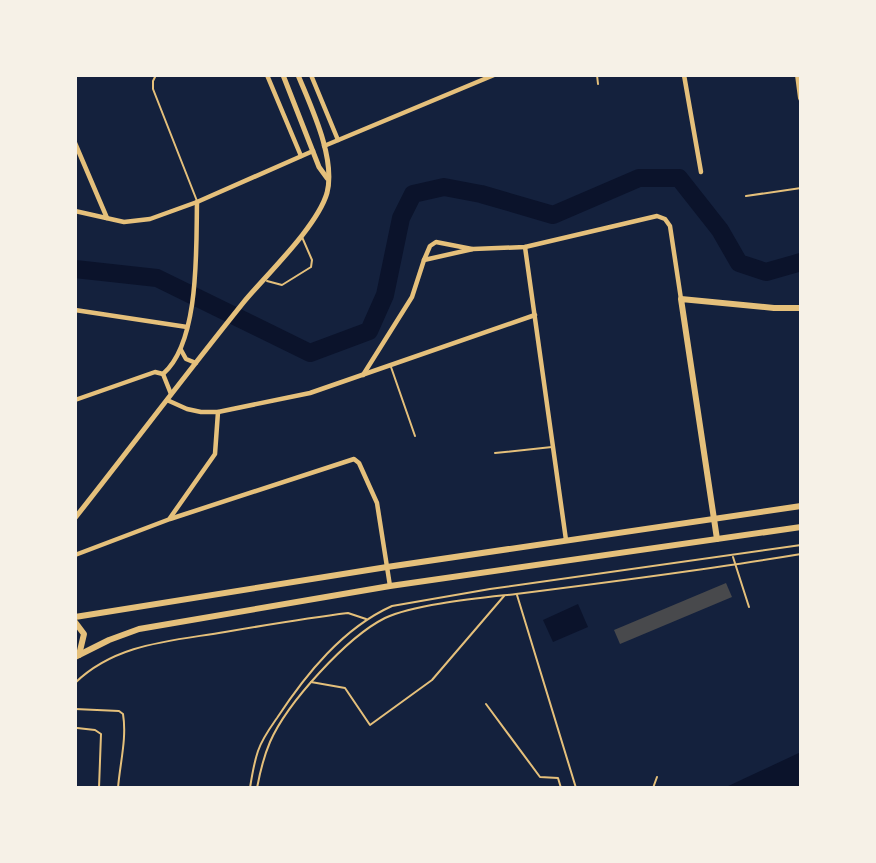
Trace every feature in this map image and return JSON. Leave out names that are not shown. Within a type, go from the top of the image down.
[{"type":"main road","points":[[798,75],[801,96]]},
{"type":"main road","points":[[717,539],[681,299],[801,308]]},
{"type":"main road","points":[[77,656],[84,643],[84,635],[75,620],[387,567],[801,506]]},
{"type":"main road","points":[[77,656],[139,629],[390,586],[801,527]]},
{"type":"street","points":[[267,75],[302,156]]},
{"type":"street","points":[[283,75],[319,167],[327,179]]},
{"type":"street","points":[[75,518],[244,301],[301,235],[321,206],[327,192],[328,166],[324,146],[298,75]]},
{"type":"street","points":[[311,75],[338,141]]},
{"type":"street","points":[[75,211],[107,219],[137,222],[197,202],[494,75]]},
{"type":"street","points":[[684,75],[701,172]]},
{"type":"street","points":[[288,88],[301,83]]},
{"type":"street","points":[[75,143],[107,219]]},
{"type":"street","points":[[163,374],[172,367],[181,349],[187,327],[195,281],[197,202]]},
{"type":"street","points":[[424,260],[472,249],[525,247],[657,216],[665,219],[670,226],[681,299]]},
{"type":"street","points":[[363,375],[412,297],[430,246],[436,242],[472,249]]},
{"type":"street","points":[[525,247],[566,541]]},
{"type":"street","points":[[75,310],[187,327]]},
{"type":"street","points":[[163,374],[169,397],[187,409],[218,412],[310,393],[535,315]]},
{"type":"street","points":[[181,349],[186,359],[196,363]]},
{"type":"street","points":[[75,400],[145,374],[163,374]]},
{"type":"street","points":[[170,519],[215,454],[218,412]]},
{"type":"street","points":[[75,555],[170,519],[354,459],[359,463],[377,503],[390,586]]},
{"type":"lane","points":[[156,75],[153,89],[197,202]]},
{"type":"lane","points":[[597,75],[598,84]]},
{"type":"lane","points":[[746,196],[801,188]]},
{"type":"lane","points":[[263,279],[282,285],[311,267],[312,260],[301,235]]},
{"type":"lane","points":[[390,366],[415,436]]},
{"type":"lane","points":[[495,453],[553,447]]},
{"type":"lane","points":[[77,729],[95,730],[101,734],[99,788]]},
{"type":"path","points":[[250,788],[258,748],[287,702],[325,656],[367,620],[392,606],[477,591],[801,545]]},
{"type":"path","points":[[257,788],[271,740],[281,721],[311,682],[347,645],[382,620],[428,607],[801,554]]},
{"type":"path","points":[[733,555],[749,607]]},
{"type":"path","points":[[516,594],[576,788]]},
{"type":"path","points":[[311,682],[345,688],[370,725],[432,680],[505,595]]},
{"type":"path","points":[[75,683],[92,667],[113,656],[160,641],[348,613],[367,620]]},
{"type":"path","points":[[486,704],[540,777],[558,778],[561,788]]},
{"type":"path","points":[[75,709],[119,711],[123,714],[125,740],[118,788]]},
{"type":"path","points":[[653,788],[657,777]]},
{"type":"water","points":[[578,604],[588,627],[553,642],[543,620]]},
{"type":"water","points":[[801,752],[801,788],[724,788]]},
{"type":"building","points":[[726,583],[732,597],[620,644],[614,630]]},
{"type":"waterway","points":[[75,269],[157,278],[310,353],[369,331],[385,295],[401,218],[413,194],[444,187],[481,194],[553,215],[639,178],[679,178],[720,230],[739,263],[766,272],[801,262]]}]
